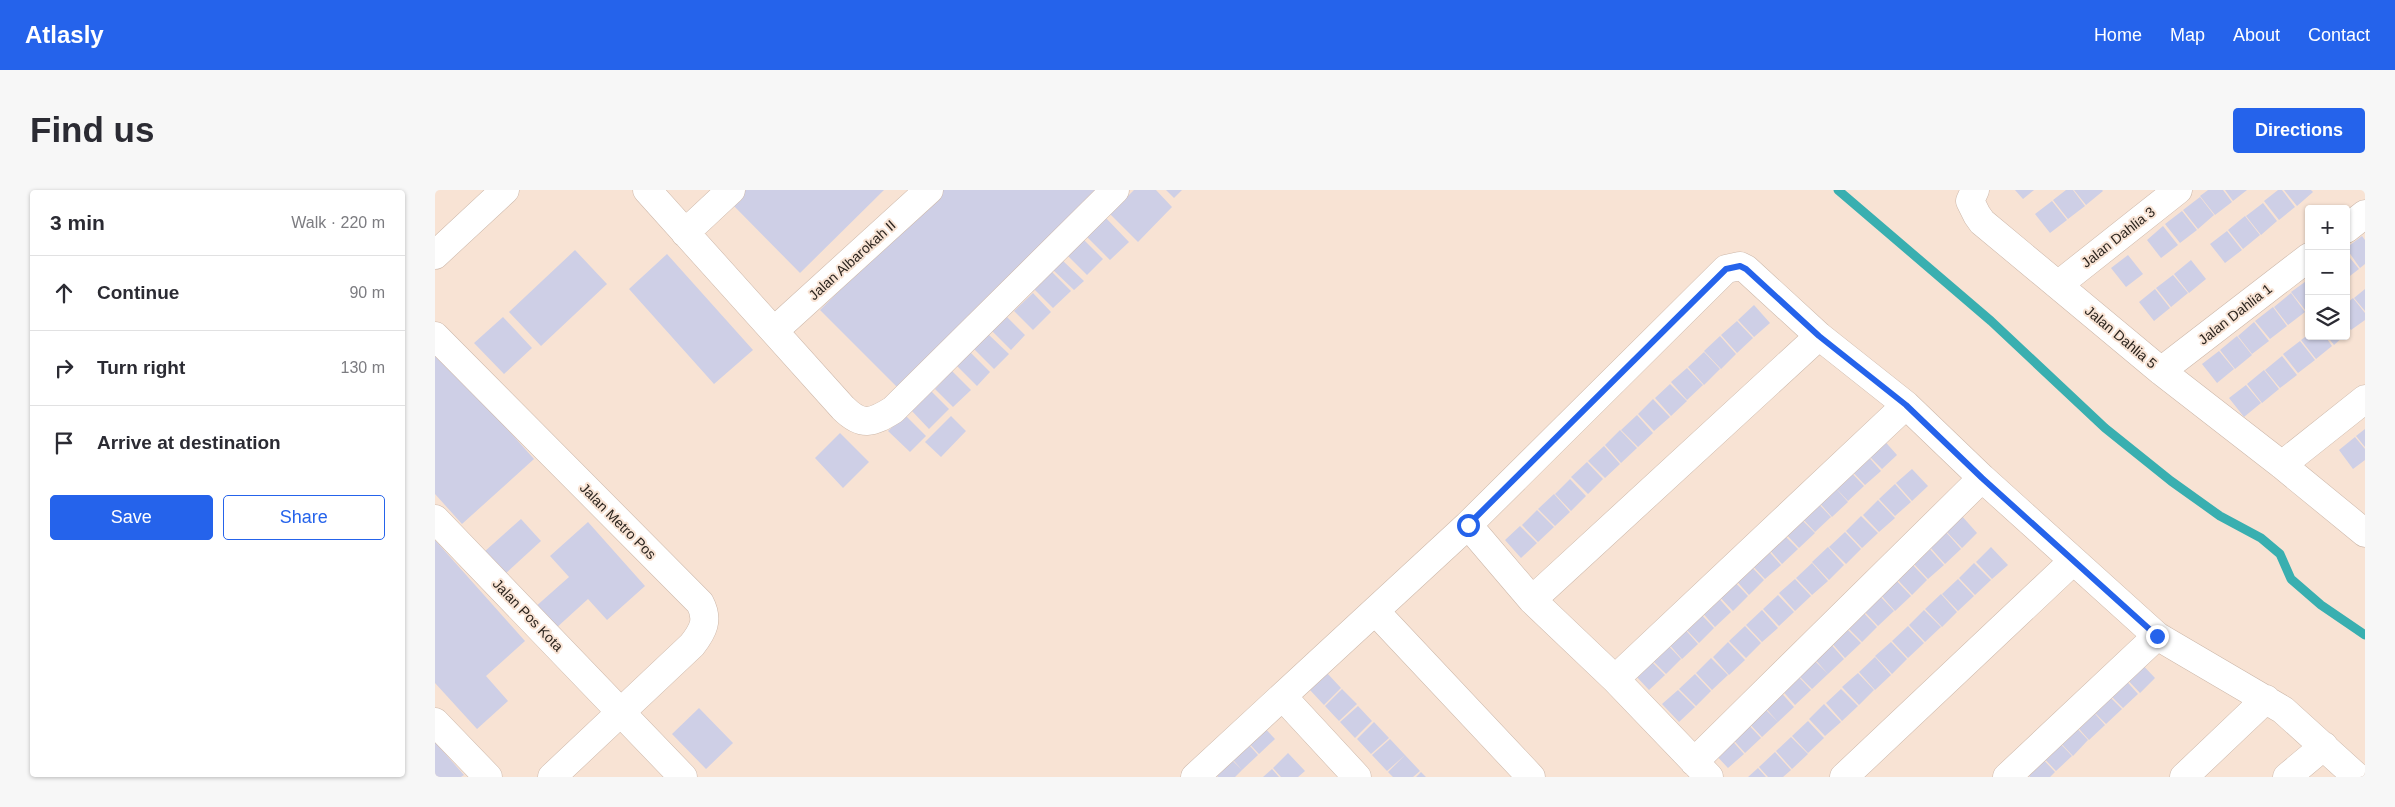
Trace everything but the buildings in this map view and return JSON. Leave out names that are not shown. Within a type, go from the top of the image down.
[{"type":"street","points":[[435,255],[505,190]]},
{"type":"street","points":[[647,190],[852,418],[865,422],[879,419],[893,410],[1114,190]]},
{"type":"street","points":[[685,233],[731,190]]},
{"type":"street","name":"Jalan Albarokah II","points":[[774,331],[929,190]]},
{"type":"street","name":"Jalan Dahlia 3","points":[[2058,285],[2178,190]]},
{"type":"street","name":"Jalan Dahlia 5","points":[[1973,195],[1977,216],[1982,222],[2161,371],[2282,464],[2365,533]]},
{"type":"street","points":[[2350,225],[2365,214]]},
{"type":"street","name":"Jalan Dahlia 1","points":[[2161,371],[2305,260]]},
{"type":"street","points":[[1195,777],[1468,525],[1726,269],[1740,266],[1746,269],[1819,336],[1906,405],[1982,478],[2157,636],[2266,699],[2297,721],[2357,777]]},
{"type":"street","name":"Jalan Metro Pos","points":[[435,336],[700,604],[705,612],[704,628],[692,646],[552,777]]},
{"type":"street","points":[[1532,600],[1819,336]]},
{"type":"street","points":[[2282,464],[2365,399]]},
{"type":"street","points":[[1615,679],[1906,405]]},
{"type":"street","points":[[1468,525],[1532,600],[1615,679],[1701,769],[1982,478]]},
{"type":"street","name":"Jalan Pos Kota","points":[[435,519],[683,777]]},
{"type":"street","points":[[1844,777],[2073,561]]},
{"type":"street","points":[[1375,611],[1531,777]]},
{"type":"street","points":[[2007,777],[2157,636]]},
{"type":"street","points":[[1283,697],[1355,776]]},
{"type":"street","points":[[2184,777],[2266,699]]},
{"type":"street","points":[[435,722],[488,777]]},
{"type":"street","points":[[2287,777],[2324,746]]},
{"type":"waterway","points":[[1838,190],[1991,321],[2105,428],[2171,481],[2220,516],[2261,538],[2280,554],[2291,579],[2321,605],[2365,635]]},
{"type":"route","points":[[1468,525],[1726,269],[1740,266],[1746,269],[1819,336],[1906,405],[1982,478],[2157,636]]}]
